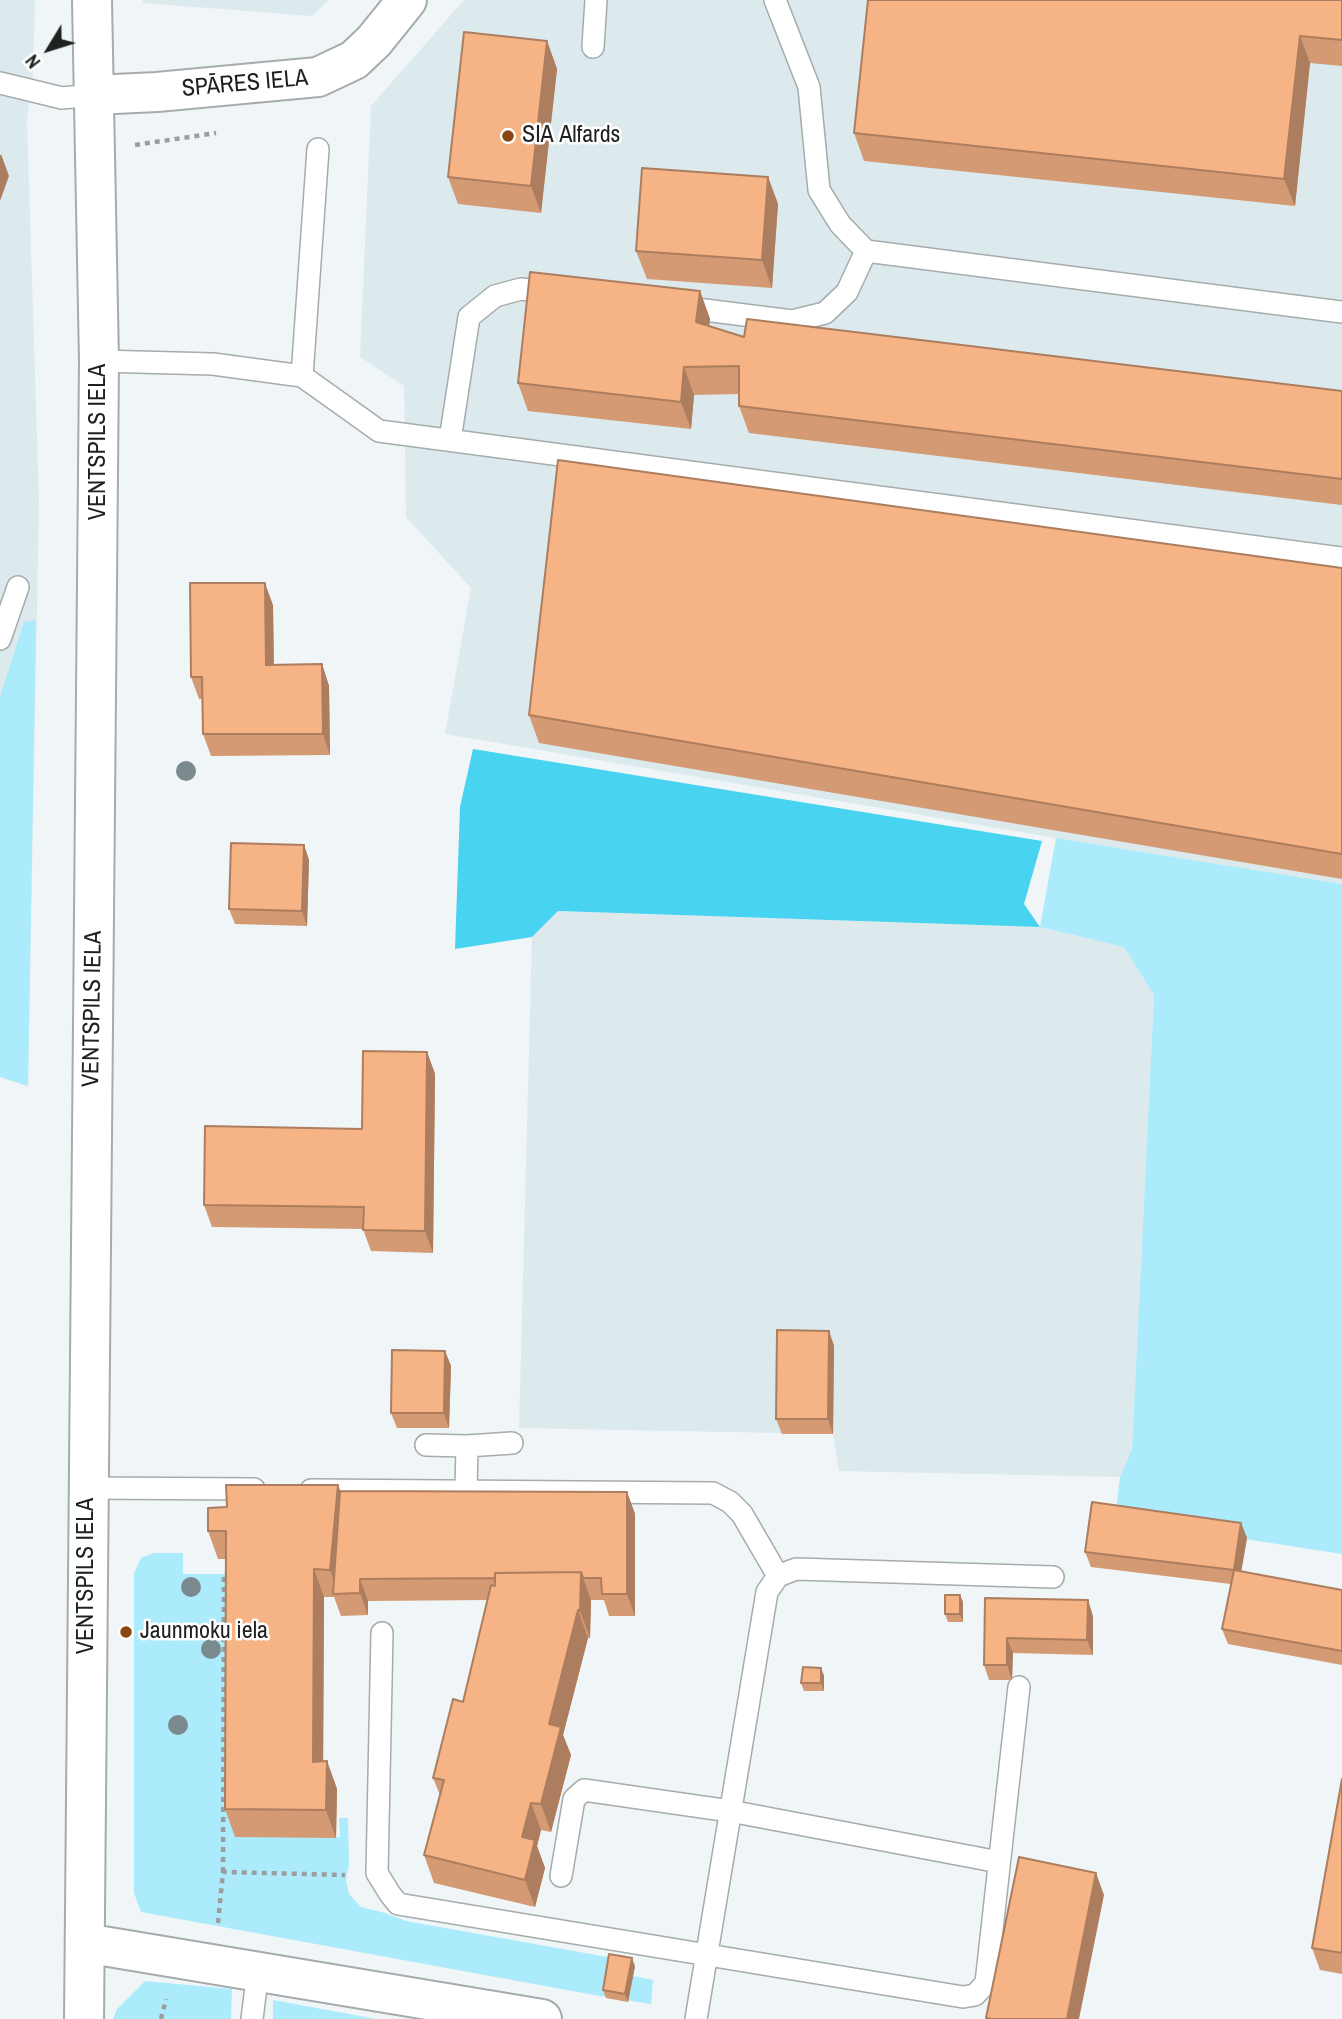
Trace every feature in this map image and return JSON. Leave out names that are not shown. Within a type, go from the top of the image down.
[{"type":"street","name":"VENTSPILS IELA","points":[[84,2019],[100,362],[92,0]]},
{"type":"street","name":"SPĀRES IELA","points":[[93,95],[157,92],[318,77],[354,60],[374,41],[407,0]]},
{"type":"street","points":[[85,1943],[542,2019]]},
{"type":"lane","points":[[593,47],[596,0]]},
{"type":"lane","points":[[772,1],[809,87],[819,190],[840,225],[866,251],[1342,312]]},
{"type":"lane","points":[[0,83],[62,98],[93,95]]},
{"type":"lane","points":[[302,376],[318,149]]},
{"type":"lane","points":[[657,305],[792,321],[825,313],[847,292],[866,251]]},
{"type":"lane","points":[[450,440],[469,317],[495,296],[521,289],[575,295]]},
{"type":"lane","points":[[100,362],[214,364],[302,376],[379,431],[1342,558]]},
{"type":"lane","points":[[0,639],[18,587]]},
{"type":"lane","points":[[426,1445],[512,1443]]},
{"type":"lane","points":[[466,1491],[467,1446]]},
{"type":"lane","points":[[88,1488],[713,1493],[730,1502],[742,1514],[778,1576]]},
{"type":"lane","points":[[696,2019],[767,1592],[778,1576],[796,1569],[1053,1577]]},
{"type":"lane","points":[[382,1633],[377,1873],[398,1905],[963,1997],[975,1995],[985,1983],[1018,1687]]},
{"type":"lane","points":[[561,1876],[574,1799],[584,1790],[730,1811],[999,1862]]},
{"type":"lane","points":[[252,2019],[258,1971]]},
{"type":"path","points":[[216,1936],[223,1872],[224,1574]]},
{"type":"path","points":[[223,1872],[350,1875]]},
{"type":"shaded area","points":[[0,0],[35,0],[33,73],[27,121],[39,502],[28,1086],[0,1077]]},
{"type":"shaded area","points":[[143,0],[329,0],[312,16],[143,3]]},
{"type":"shaded area","points":[[464,0],[1342,0],[1342,884],[445,734],[471,588],[406,517],[404,386],[360,357],[371,106]]},
{"type":"shaded area","points":[[36,620],[28,1086],[0,1077],[0,697],[24,622]]},
{"type":"shaded area","points":[[473,749],[1042,841],[1024,904],[1040,927],[558,911],[532,937],[455,949],[460,807]]},
{"type":"shaded area","points":[[1056,838],[1342,884],[1342,1554],[1115,1519],[1120,1477],[1132,1449],[1154,995],[1124,947],[1040,927]]},
{"type":"shaded area","points":[[558,911],[1040,927],[1124,947],[1154,995],[1132,1449],[1120,1477],[839,1471],[833,1434],[519,1428],[532,937]]},
{"type":"shaded area","points":[[154,1553],[183,1553],[183,1574],[236,1574],[235,1837],[340,1837],[339,1818],[348,1818],[349,1864],[346,1880],[349,1894],[361,1907],[406,1921],[613,1958],[612,1962],[635,1966],[633,1976],[653,1980],[651,2004],[141,1912],[134,1893],[134,1573],[141,1558]]},
{"type":"shaded area","points":[[145,1981],[232,1989],[231,2019],[113,2019],[117,2009]]},
{"type":"shaded area","points":[[273,2000],[376,2019],[273,2019]]},
{"type":"building","points":[[868,0],[1342,0],[1342,40],[1300,36],[1284,179],[854,133]]},
{"type":"building","name":"SIA Alfards","points":[[464,32],[547,41],[531,186],[448,177]]},
{"type":"building","points":[[642,168],[768,177],[762,260],[636,251]]},
{"type":"building","points":[[530,272],[700,291],[696,322],[744,337],[747,319],[1342,391],[1342,479],[739,406],[739,366],[684,367],[681,402],[518,383]]},
{"type":"building","points":[[558,460],[1342,568],[1342,854],[529,715]]},
{"type":"building","points":[[190,583],[265,583],[266,665],[322,664],[323,734],[203,734],[202,677],[191,677]]},
{"type":"building","points":[[231,843],[304,845],[302,911],[229,909]]},
{"type":"building","points":[[363,1051],[427,1052],[425,1231],[363,1230],[364,1207],[204,1205],[205,1126],[362,1129]]},
{"type":"building","points":[[777,1330],[829,1331],[828,1419],[776,1419]]},
{"type":"building","points":[[392,1350],[445,1351],[444,1413],[391,1413]]},
{"type":"building","points":[[226,1485],[338,1485],[330,1570],[314,1569],[313,1762],[327,1761],[326,1810],[225,1809],[226,1531],[208,1531],[208,1508],[227,1507]]},
{"type":"building","points":[[340,1491],[627,1492],[627,1594],[602,1594],[601,1578],[583,1578],[581,1572],[495,1573],[495,1578],[360,1579],[360,1593],[333,1594]]},
{"type":"building","points":[[1092,1502],[1241,1523],[1234,1570],[1085,1552]]},
{"type":"building","points":[[1234,1570],[1342,1590],[1342,1651],[1222,1629]]},
{"type":"building","points":[[581,1572],[580,1611],[578,1610],[549,1724],[561,1727],[541,1804],[531,1803],[522,1837],[535,1840],[525,1880],[424,1855],[444,1780],[433,1778],[453,1699],[463,1702],[491,1585],[495,1586],[495,1573]]},
{"type":"building","points":[[945,1595],[960,1595],[960,1614],[945,1614]]},
{"type":"building","points":[[985,1598],[1088,1600],[1087,1640],[1007,1638],[1007,1665],[984,1665]]},
{"type":"building","points":[[803,1667],[821,1668],[821,1683],[801,1683]]},
{"type":"building","points":[[1342,1779],[1342,1953],[1312,1948]]},
{"type":"building","points":[[1019,1857],[1096,1873],[1067,2019],[986,2018]]},
{"type":"building","points":[[609,1954],[632,1958],[625,1994],[603,1990]]},
{"type":"place","name":"SIA Alfards","points":[[508,136]]},
{"type":"place","name":"Jaunmoku iela","points":[[126,1632]]}]
